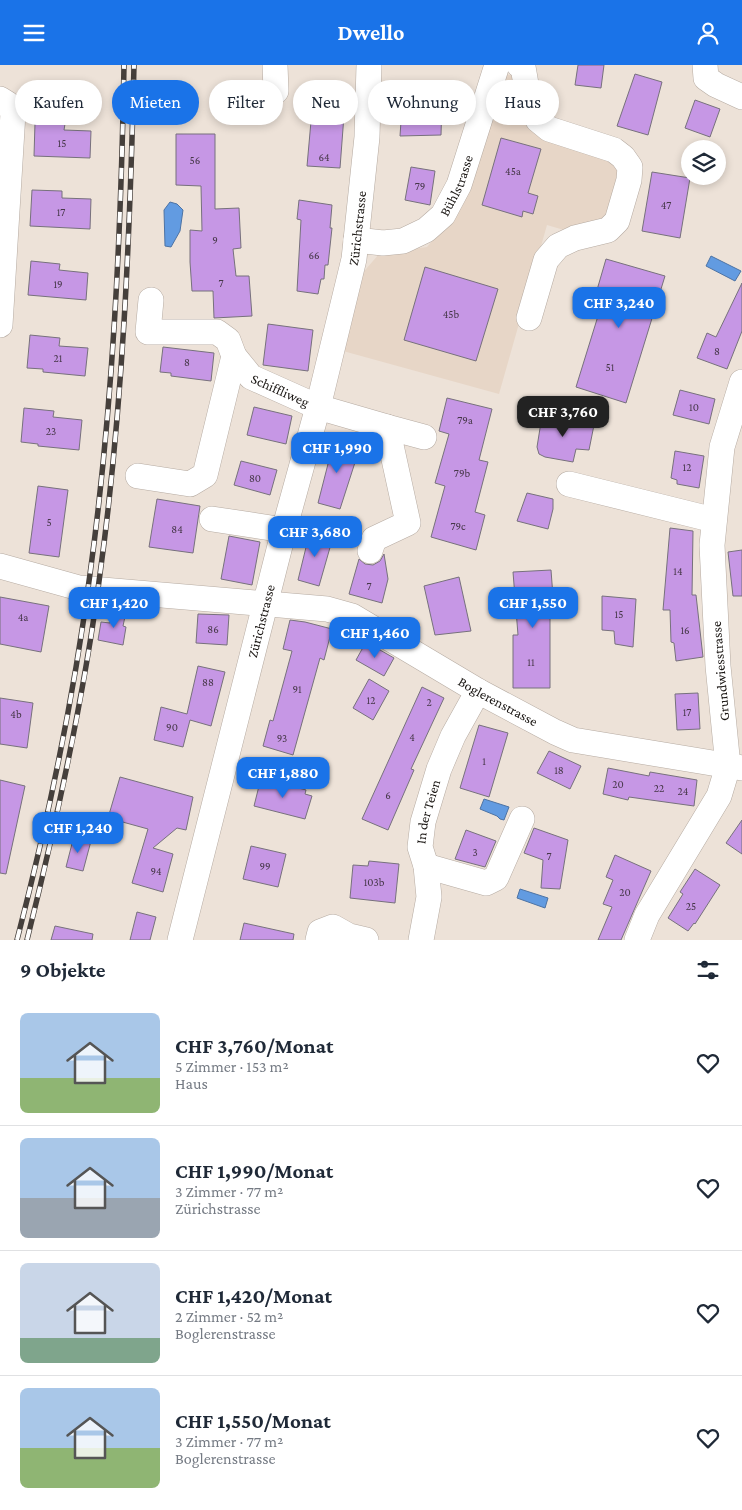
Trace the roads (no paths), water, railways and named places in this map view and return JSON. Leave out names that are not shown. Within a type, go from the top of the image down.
[{"type":"street","points":[[274,65],[275,80]]},
{"type":"street","name":"Zürichstrasse","points":[[180,940],[350,277],[367,137],[370,65]]},
{"type":"street","name":"Bühlstrasse","points":[[356,239],[383,243],[403,241],[426,230],[443,215],[459,185],[497,65]]},
{"type":"street","points":[[520,65],[523,67],[530,107],[538,120],[549,129],[614,150],[623,157],[630,167],[617,221],[608,231],[575,238],[558,246],[546,260],[529,318]]},
{"type":"street","points":[[705,72],[716,85],[742,97]]},
{"type":"street","points":[[0,99],[8,104],[12,113],[0,315]]},
{"type":"street","name":"Schiffliweg","points":[[151,299],[148,331],[217,332],[228,340],[234,356],[251,377],[318,407],[424,437]]},
{"type":"street","points":[[138,477],[190,484],[205,475],[234,356]]},
{"type":"street","name":"Grundwiesstrasse","points":[[637,940],[647,915],[735,767],[718,666],[712,545],[722,447],[742,382]]},
{"type":"street","points":[[370,551],[374,539],[408,523],[387,427]]},
{"type":"street","points":[[569,484],[714,520]]},
{"type":"street","points":[[212,519],[284,530]]},
{"type":"street","name":"Boglerenstrasse","points":[[0,566],[79,587],[327,609],[352,616],[478,691],[555,732],[574,740],[735,767]]},
{"type":"street","name":"In der Teien","points":[[421,940],[429,897],[426,866],[420,847],[423,821],[439,769],[453,736],[478,691]]},
{"type":"street","points":[[426,866],[486,883],[496,878],[522,819]]},
{"type":"street","points":[[318,940],[320,932],[333,927],[349,936],[366,940]]},
{"type":"water","points":[[170,202],[177,204],[183,210],[180,231],[171,247],[165,246],[164,210]]},
{"type":"water","points":[[711,256],[741,271],[735,281],[706,266]]},
{"type":"water","points":[[484,799],[509,807],[504,820],[480,809]]},
{"type":"water","points":[[520,889],[548,898],[545,908],[517,898]]},
{"type":"railway","points":[[17,940],[50,804],[68,712],[84,620],[98,511],[115,320],[121,193],[124,65]]},
{"type":"railway","points":[[27,940],[49,850],[78,713],[94,620],[108,511],[124,320],[134,65]]}]
